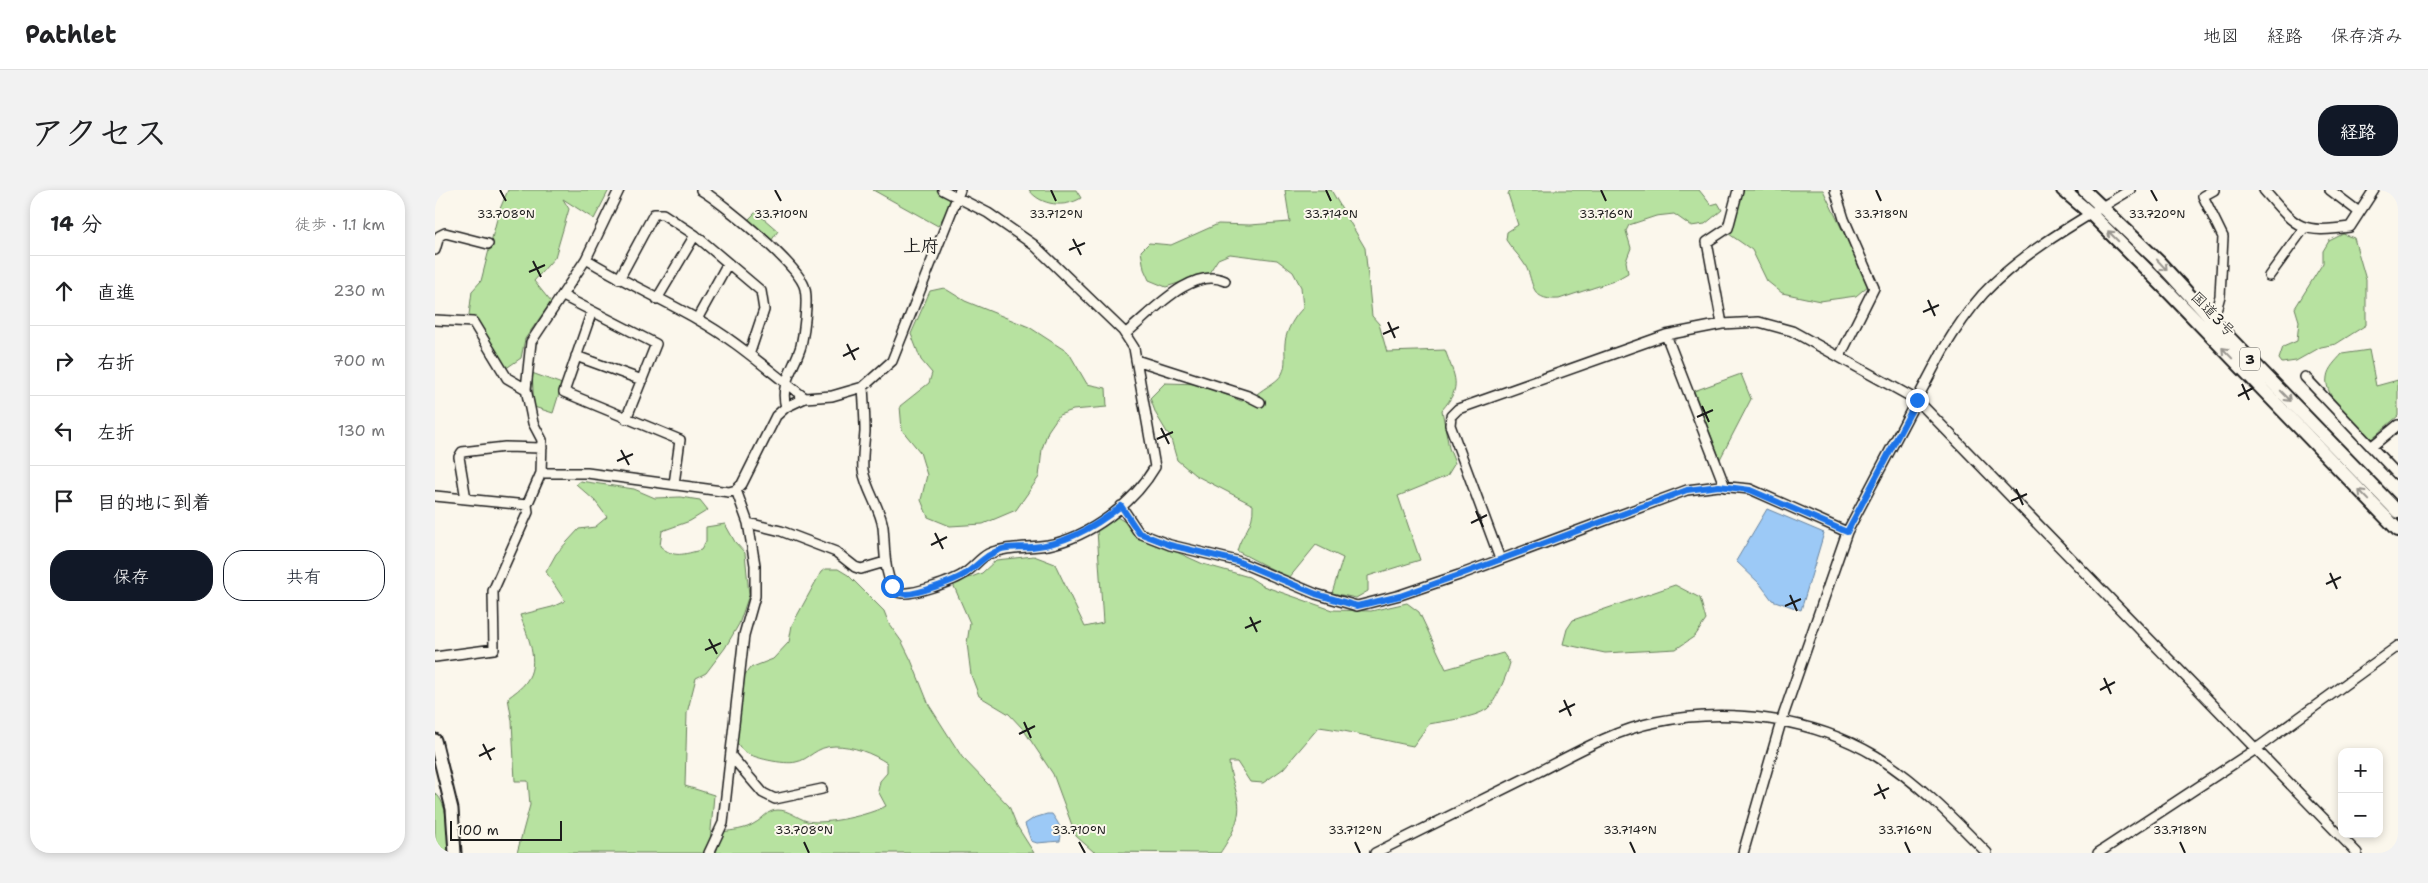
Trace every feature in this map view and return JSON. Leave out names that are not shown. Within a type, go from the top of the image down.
[{"type":"highway","name":"国道3号","points":[[2063,190],[2096,211],[2158,261],[2213,321],[2398,512]]},
{"type":"highway","name":"国道3号","points":[[2084,190],[2096,211],[2398,530]]},
{"type":"main road","points":[[435,740],[452,809],[455,853]]},
{"type":"street","points":[[435,657],[494,649],[493,591],[528,512],[527,505],[541,473],[542,440],[533,423],[526,389],[531,342],[586,259],[619,190]]},
{"type":"street","points":[[701,190],[781,256],[798,274],[805,289],[801,346],[782,394],[786,406]]},
{"type":"street","points":[[863,387],[863,469],[867,487],[876,504],[883,526],[885,562],[892,586],[903,595],[920,591],[964,574],[986,555],[1005,548],[1033,547],[1059,543],[1097,525],[1121,506],[1148,480],[1155,467],[1134,348],[1125,334],[1034,246],[959,194],[943,190]]},
{"type":"street","points":[[1722,324],[1707,242],[1728,228],[1739,190]]},
{"type":"street","points":[[1835,190],[1844,219],[1874,288],[1840,356]]},
{"type":"street","points":[[1743,853],[1781,722],[1847,532],[1959,324],[1984,293],[2021,261],[2130,190]]},
{"type":"street","points":[[2213,321],[2220,296],[2223,237],[2203,196],[2214,190]]},
{"type":"street","points":[[2264,190],[2289,219],[2304,228],[2324,231],[2350,228],[2374,190]]},
{"type":"street","points":[[2330,190],[2359,212]]},
{"type":"street","points":[[541,473],[587,473],[729,492],[736,490],[742,484],[776,416],[786,406],[805,398],[832,396],[863,387],[892,361],[959,194]]},
{"type":"street","points":[[619,279],[654,214],[663,214],[695,235],[761,292],[764,310],[750,352]]},
{"type":"street","points":[[2269,276],[2304,228]]},
{"type":"street","points":[[435,250],[439,236],[445,233],[488,244]]},
{"type":"street","points":[[657,299],[695,235]]},
{"type":"street","points":[[586,259],[619,279],[697,319],[750,352],[805,398]]},
{"type":"street","points":[[697,319],[729,263]]},
{"type":"street","points":[[1125,334],[1169,296],[1198,280],[1217,277],[1225,281]]},
{"type":"street","points":[[563,296],[656,344],[626,419]]},
{"type":"street","points":[[592,311],[564,392],[680,440],[674,484]]},
{"type":"street","points":[[435,320],[473,322],[507,378],[526,389]]},
{"type":"street","points":[[1500,559],[1450,425],[1451,416],[1457,409],[1666,335],[1722,324],[1759,322],[1792,331],[1917,400],[2056,540],[2357,853]]},
{"type":"street","points":[[1666,335],[1725,486]]},
{"type":"street","points":[[576,356],[642,380]]},
{"type":"street","points":[[1136,360],[1240,393],[1260,402]]},
{"type":"street","points":[[2305,377],[2398,475]]},
{"type":"street","points":[[2371,447],[2398,425]]},
{"type":"street","points":[[466,499],[459,457],[462,452],[505,447],[542,448]]},
{"type":"street","points":[[1121,506],[1139,533],[1170,545],[1237,561],[1316,594],[1357,606],[1400,596],[1687,490],[1725,486],[1750,490],[1847,532]]},
{"type":"street","points":[[709,853],[723,823],[732,757],[744,635],[755,596],[755,566],[748,523],[741,497],[736,490]]},
{"type":"street","points":[[435,496],[527,505]]},
{"type":"street","points":[[748,523],[781,531],[827,549],[861,569],[885,562]]},
{"type":"street","points":[[2098,853],[2256,749],[2398,646]]},
{"type":"street","points":[[1375,853],[1588,747],[1654,722],[1694,716],[1727,716],[1781,722],[1832,734],[1878,757],[1915,786],[1987,853]]},
{"type":"street","points":[[732,757],[763,793],[775,799],[822,789]]},
{"type":"green space","points":[[508,190],[609,190],[594,219],[563,199],[569,209],[555,257],[534,281],[551,302],[525,339],[521,358],[505,369],[492,344],[469,315],[472,291],[481,281],[499,211]]},
{"type":"green space","points":[[873,190],[960,190],[938,226]]},
{"type":"green space","points":[[1029,190],[1076,190],[1081,198],[1068,203],[1053,204],[1040,199]]},
{"type":"green space","points":[[1285,190],[1331,190],[1365,248],[1372,316],[1379,324],[1387,352],[1445,350],[1454,375],[1455,388],[1453,394],[1442,410],[1449,448],[1455,463],[1447,476],[1398,496],[1420,560],[1368,576],[1368,591],[1356,598],[1332,593],[1343,558],[1316,545],[1289,578],[1237,551],[1252,519],[1253,505],[1195,475],[1177,460],[1171,439],[1156,414],[1150,398],[1165,383],[1202,384],[1241,401],[1252,399],[1276,381],[1282,374],[1287,333],[1294,319],[1303,308],[1301,287],[1293,272],[1277,260],[1230,254],[1218,259],[1209,273],[1166,287],[1149,280],[1144,269],[1141,251],[1149,243],[1171,245],[1218,224],[1250,225],[1290,222]]},
{"type":"green space","points":[[1510,190],[1699,190],[1711,205],[1718,203],[1722,210],[1705,224],[1691,226],[1674,214],[1656,216],[1629,225],[1626,231],[1631,248],[1626,261],[1628,273],[1614,281],[1559,299],[1549,299],[1541,296],[1533,288],[1527,269],[1506,240],[1507,232],[1518,225],[1508,194]]},
{"type":"green space","points":[[1740,190],[1823,190],[1869,285],[1856,296],[1820,301],[1782,293],[1767,281],[1752,250],[1729,234]]},
{"type":"green space","points":[[756,212],[778,231],[771,241],[748,220]]},
{"type":"green space","points":[[2343,234],[2354,238],[2366,280],[2366,325],[2336,344],[2321,347],[2296,361],[2282,363],[2279,359],[2283,347],[2297,341],[2299,321],[2295,308],[2323,263],[2323,251],[2329,241]]},
{"type":"green space","points":[[944,288],[965,301],[1029,327],[1069,353],[1087,384],[1106,388],[1107,407],[1073,410],[1059,415],[1048,431],[1042,449],[1039,477],[1016,510],[983,524],[950,526],[928,517],[921,500],[927,475],[920,452],[902,430],[900,406],[929,383],[932,373],[921,360],[911,334],[930,291]]},
{"type":"green space","points":[[2369,350],[2376,386],[2398,380],[2398,416],[2370,440],[2342,411],[2330,394],[2327,385],[2328,374],[2342,354]]},
{"type":"green space","points":[[532,373],[562,384],[553,413],[534,407]]},
{"type":"green space","points":[[1741,374],[1751,399],[1720,459],[1694,391]]},
{"type":"green space","points":[[580,481],[634,489],[655,498],[680,497],[700,500],[708,510],[690,521],[662,531],[660,546],[675,554],[701,550],[706,541],[706,527],[725,524],[735,542],[745,553],[749,595],[739,624],[725,648],[706,673],[696,678],[687,713],[685,786],[714,795],[710,842],[705,853],[517,853],[530,805],[528,781],[515,781],[512,721],[508,698],[526,682],[530,674],[533,657],[520,615],[552,607],[565,601],[546,572],[556,554],[579,529],[595,527],[607,517],[595,501],[576,484]]},
{"type":"green space","points":[[1117,517],[1168,548],[1203,564],[1249,577],[1263,586],[1332,610],[1371,611],[1407,603],[1419,612],[1446,669],[1503,653],[1510,663],[1504,681],[1487,709],[1467,717],[1429,724],[1413,746],[1319,727],[1283,769],[1263,783],[1250,782],[1237,762],[1229,762],[1239,808],[1231,835],[1220,853],[1094,852],[1076,836],[1053,774],[1023,729],[1009,714],[979,696],[971,675],[967,643],[970,623],[953,584],[982,573],[996,560],[1034,556],[1055,564],[1085,627],[1103,623],[1097,530]]},
{"type":"green space","points":[[825,569],[838,569],[848,575],[884,611],[889,624],[902,642],[911,660],[929,705],[962,757],[1009,806],[1017,826],[1034,853],[716,853],[722,832],[747,827],[774,810],[786,811],[807,821],[825,822],[859,816],[886,806],[878,791],[880,781],[887,773],[887,763],[869,753],[849,747],[835,746],[823,748],[801,761],[791,763],[777,762],[747,754],[734,738],[744,676],[750,668],[773,659],[789,642],[792,625],[821,572]]},
{"type":"green space","points":[[1675,585],[1700,598],[1706,620],[1695,636],[1676,649],[1605,653],[1563,644],[1567,629],[1573,620]]},
{"type":"green space","points":[[435,793],[440,798],[445,812],[448,829],[448,853],[435,853]]},
{"type":"water","points":[[1767,509],[1824,533],[1801,610],[1772,600],[1760,584],[1736,561]]},
{"type":"water","points":[[1052,814],[1061,830],[1060,841],[1037,843],[1031,841],[1025,824],[1034,818]]},
{"type":"district","name":"上府","points":[[921,246]]},
{"type":"route","points":[[892,586],[903,595],[920,591],[964,574],[986,555],[1005,548],[1033,547],[1059,543],[1097,525],[1121,506],[1139,533],[1170,545],[1237,561],[1316,594],[1357,606],[1400,596],[1687,490],[1719,486],[1750,490],[1847,532],[1917,400]]}]
